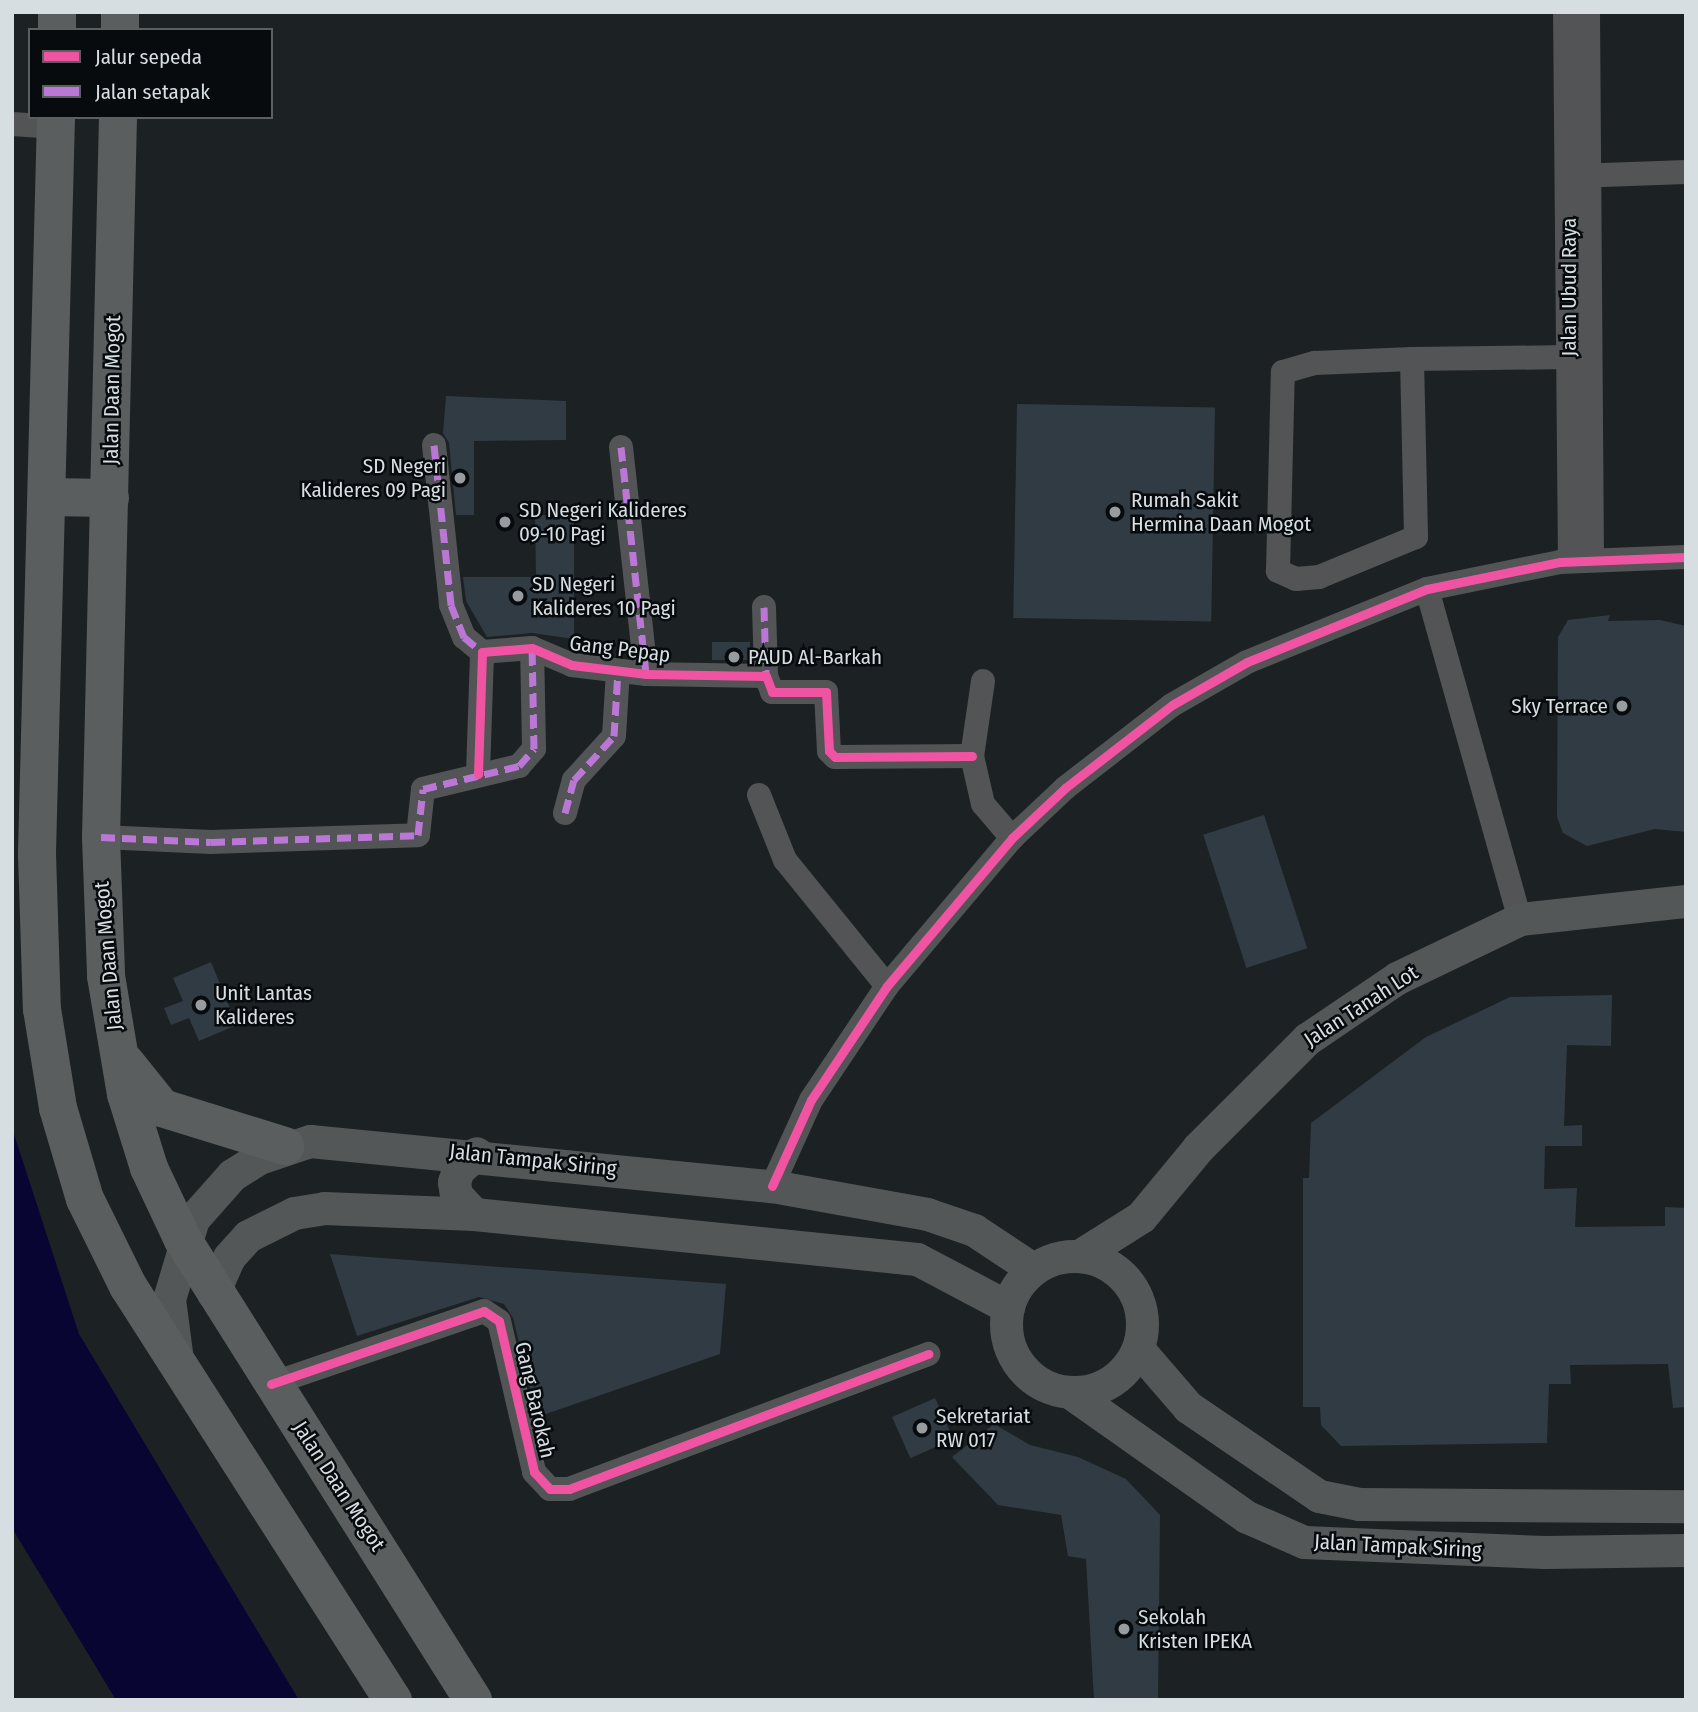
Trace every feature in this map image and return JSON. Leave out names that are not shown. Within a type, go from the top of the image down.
[{"type":"highway","name":"Jalan Daan Mogot","points":[[118,119],[101,837],[106,976],[116,1045],[136,1132],[183,1240],[213,1293],[473,1700]]},
{"type":"highway","points":[[37,123],[49,449],[37,854],[42,1009],[50,1062],[85,1199],[122,1275],[393,1700]]},
{"type":"highway","points":[[49,449],[111,450]]},
{"type":"highway","points":[[47,497],[110,498]]},
{"type":"highway","points":[[116,1045],[135,1080],[162,1108],[285,1146]]},
{"type":"main road","name":"Jalan Tanah Lot","points":[[1079,1256],[1140,1217],[1198,1147],[1307,1039],[1397,978],[1520,919],[1686,901]]},
{"type":"main road","name":"Jalan Tampak Siring","points":[[178,1364],[169,1299],[183,1240],[209,1194],[259,1157],[285,1146],[330,1141],[477,1153],[772,1186],[927,1214],[974,1230],[1033,1269]]},
{"type":"main road","points":[[474,1214],[456,1195],[454,1182],[458,1170],[477,1153]]},
{"type":"main road","points":[[213,1293],[229,1258],[248,1236],[293,1213],[324,1208],[474,1214],[917,1259],[1008,1307]]},
{"type":"main road","name":"Jalan Tanah Lot","points":[[1123,1277],[1140,1217]]},
{"type":"main road","points":[[1079,1256],[1103,1262],[1123,1277],[1141,1311],[1138,1349],[1112,1382],[1071,1393],[1047,1388],[1026,1374],[1012,1354],[1006,1330],[1008,1307],[1033,1269],[1054,1259],[1079,1256]]},
{"type":"main road","name":"Jalan Tampak Siring","points":[[1138,1349],[1188,1407],[1319,1496],[1359,1504],[1686,1506]]},
{"type":"main road","name":"Jalan Tampak Siring","points":[[1071,1393],[1247,1517],[1304,1542],[1545,1552],[1686,1550]]},
{"type":"street","name":"Jalan Ubud Raya","points":[[1565,12],[1580,176],[1581,560]]},
{"type":"street","name":"Jalan Ubud Raya","points":[[1581,560],[1569,358],[1588,12]]},
{"type":"street","points":[[1580,176],[1686,172]]},
{"type":"street","points":[[1412,359],[1416,537],[1319,577],[1296,579],[1278,571],[1283,372],[1315,363],[1412,359],[1569,358]]},
{"type":"street","points":[[434,445],[451,605],[464,637],[482,652],[478,774]]},
{"type":"street","points":[[621,447],[646,674]]},
{"type":"street","points":[[772,1186],[811,1100],[887,986],[1012,838],[1065,788],[1172,705],[1247,662],[1427,589],[1581,560],[1686,557]]},
{"type":"street","points":[[1427,589],[1520,919]]},
{"type":"street","points":[[765,607],[766,676],[772,692],[826,692],[829,751],[835,757],[972,756]]},
{"type":"street","points":[[101,837],[211,842],[418,835],[423,789],[519,766],[534,749],[532,648]]},
{"type":"street","name":"Gang Pepap","points":[[482,652],[532,648],[572,665],[646,674],[766,676]]},
{"type":"street","name":"Gang Pepap","points":[[565,813],[574,780],[614,736],[618,670]]},
{"type":"street","points":[[984,681],[972,756],[984,804],[1012,838]]},
{"type":"street","points":[[759,795],[785,860],[887,986]]},
{"type":"street","name":"Gang Barokah","points":[[271,1384],[484,1311],[499,1321],[534,1472],[550,1489],[569,1489],[929,1354]]},
{"type":"shaded area","points":[[12,1128],[79,1334],[299,1700],[116,1700],[12,1528]]},
{"type":"building","name":"SD Negeri Kalideres 09 Pagi","points":[[446,396],[566,401],[566,440],[474,441],[474,515],[456,515],[449,443],[443,433]]},
{"type":"building","name":"Rumah Sakit Hermina Daan Mogot","points":[[1017,404],[1215,407],[1211,621],[1013,618]]},
{"type":"building","name":"SD Negeri Kalideres 10 Pagi","points":[[535,515],[574,515],[574,639],[532,633],[487,637],[466,601],[463,577],[536,577]]},
{"type":"building","name":"Sky Terrace","points":[[1610,615],[1608,621],[1660,620],[1686,626],[1686,832],[1655,829],[1587,846],[1563,833],[1557,817],[1558,637],[1568,620]]},
{"type":"building","points":[[712,642],[750,642],[750,660],[712,660]]},
{"type":"building","points":[[1264,815],[1307,948],[1246,968],[1203,835]]},
{"type":"building","name":"Unit Lantas Kalideres","points":[[211,962],[237,1025],[199,1041],[189,1018],[171,1025],[164,1008],[183,1001],[173,978]]},
{"type":"building","points":[[1612,995],[1611,1046],[1567,1045],[1564,1126],[1582,1125],[1582,1146],[1545,1146],[1544,1189],[1577,1188],[1575,1227],[1665,1226],[1665,1207],[1686,1208],[1686,1407],[1673,1408],[1668,1364],[1570,1365],[1571,1384],[1549,1384],[1547,1443],[1341,1446],[1321,1425],[1320,1407],[1303,1407],[1303,1178],[1309,1178],[1311,1123],[1426,1037],[1510,997]]},
{"type":"building","points":[[330,1254],[726,1284],[720,1354],[537,1417],[513,1318],[504,1304],[479,1297],[357,1336]]},
{"type":"building","name":"Sekretariat RW 017","points":[[935,1398],[953,1439],[910,1458],[892,1417]]},
{"type":"building","name":"Sekolah Kristen IPEKA","points":[[994,1424],[1030,1445],[1078,1457],[1126,1479],[1160,1515],[1158,1700],[1094,1700],[1086,1559],[1068,1556],[1061,1515],[998,1505],[952,1457]]},
{"type":"marked path","points":[[434,445],[451,605],[464,637],[482,652]]},
{"type":"marked path","points":[[621,447],[646,674]]},
{"type":"marked path","points":[[764,607],[766,676]]},
{"type":"marked path","points":[[101,837],[211,842],[418,835],[423,789],[519,766],[534,749],[532,648]]},
{"type":"marked path","points":[[565,813],[574,780],[614,736],[618,670]]},
{"type":"cycle path","points":[[772,1186],[811,1100],[887,986],[1012,838],[1065,788],[1172,705],[1247,662],[1427,589],[1560,562],[1686,557]]},
{"type":"cycle path","points":[[478,774],[482,652],[532,648],[572,665],[646,674],[766,676],[772,692],[826,692],[829,751],[835,757],[972,756]]},
{"type":"cycle path","points":[[271,1384],[484,1311],[499,1321],[534,1472],[550,1489],[569,1489],[929,1354]]},
{"type":"place","name":"SD Negeri Kalideres 09 Pagi","points":[[460,478]]},
{"type":"place","name":"Rumah Sakit Hermina Daan Mogot","points":[[1115,512]]},
{"type":"place","name":"SD Negeri Kalideres 09-10 Pagi","points":[[505,522]]},
{"type":"place","name":"SD Negeri Kalideres 10 Pagi","points":[[518,596]]},
{"type":"place","name":"PAUD Al-Barkah","points":[[734,657]]},
{"type":"place","name":"Sky Terrace","points":[[1622,706]]},
{"type":"place","name":"Unit Lantas Kalideres","points":[[201,1005]]},
{"type":"place","name":"Sekretariat RW 017","points":[[922,1428]]},
{"type":"place","name":"Sekolah Kristen IPEKA","points":[[1124,1629]]}]
